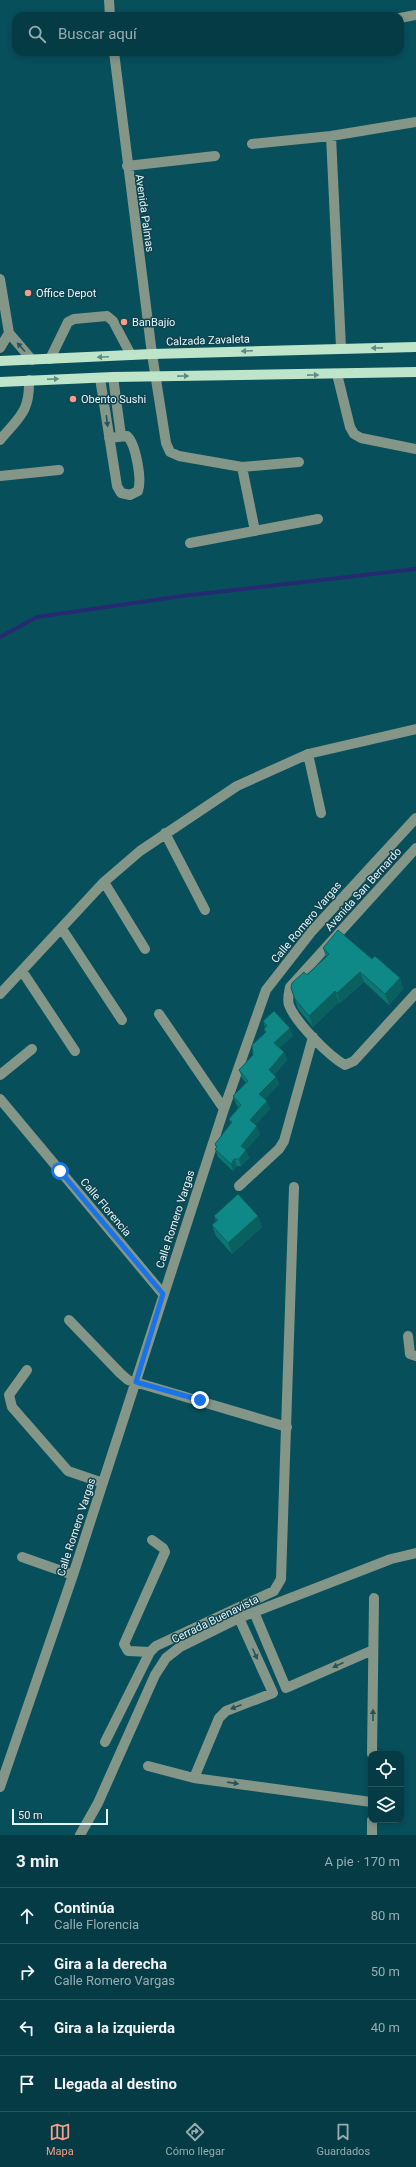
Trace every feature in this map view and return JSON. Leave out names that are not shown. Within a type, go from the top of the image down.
[{"type":"main road","name":"Calzada Zavaleta","points":[[0,361],[152,354],[341,348],[416,348]]},
{"type":"main road","points":[[0,382],[113,377],[416,372]]},
{"type":"street","points":[[109,0],[110,12]]},
{"type":"street","points":[[404,17],[416,15]]},
{"type":"street","name":"Avenida Palmas","points":[[114,56],[127,166],[152,354],[166,443],[170,452],[179,456],[242,467]]},
{"type":"street","points":[[252,144],[331,136],[416,122]]},
{"type":"street","points":[[331,136],[341,348]]},
{"type":"street","points":[[127,166],[215,156]]},
{"type":"street","points":[[0,279],[3,319],[9,334],[32,360]]},
{"type":"street","points":[[50,359],[68,322],[74,319],[103,316],[113,321],[131,355]]},
{"type":"street","points":[[0,348],[9,334]]},
{"type":"street","points":[[337,374],[350,427],[354,434],[361,438],[416,449]]},
{"type":"street","points":[[113,377],[120,436]]},
{"type":"street","points":[[100,378],[109,438],[117,486],[121,493],[130,495],[138,491],[141,484],[133,444],[127,436],[109,438]]},
{"type":"street","points":[[0,440],[25,409],[29,398],[29,380]]},
{"type":"street","points":[[255,531],[242,467],[299,462]]},
{"type":"street","points":[[0,476],[59,470]]},
{"type":"street","points":[[190,543],[318,519]]},
{"type":"street","points":[[0,994],[62,929],[104,882],[140,851],[236,786],[308,754],[416,729]]},
{"type":"street","points":[[308,754],[321,813]]},
{"type":"street","name":"Calle Romero Vargas","points":[[0,1787],[2,1770],[73,1575],[224,1109],[270,984],[312,931],[416,818]]},
{"type":"street","points":[[165,833],[205,910]]},
{"type":"street","name":"Avenida San Bernardo","points":[[313,1037],[292,1012],[288,1003],[290,987],[416,848]]},
{"type":"street","points":[[104,882],[145,948]]},
{"type":"street","points":[[62,929],[122,1020]]},
{"type":"street","points":[[22,971],[75,1052]]},
{"type":"street","points":[[238,1186],[279,1149],[284,1141],[313,1037],[341,1062],[350,1064],[416,993]]},
{"type":"street","points":[[159,1014],[224,1109]]},
{"type":"street","points":[[0,1075],[32,1049]]},
{"type":"street","name":"Calle Florencia","points":[[0,1099],[163,1294]]},
{"type":"street","points":[[105,1742],[150,1652],[156,1646],[274,1591],[281,1578],[294,1187]]},
{"type":"street","points":[[69,1320],[128,1380],[287,1427]]},
{"type":"street","points":[[408,1336],[410,1354],[416,1356]]},
{"type":"street","points":[[27,1370],[9,1394],[12,1407],[68,1471],[103,1483]]},
{"type":"street","points":[[150,1652],[128,1651],[124,1644],[165,1552],[163,1548],[152,1540]]},
{"type":"street","name":"Cerrada Buenavista","points":[[80,1835],[98,1803],[155,1675],[166,1658],[180,1647],[239,1618],[391,1559],[416,1553]]},
{"type":"street","points":[[22,1557],[73,1575]]},
{"type":"street","points":[[278,1586],[284,1600]]},
{"type":"street","points":[[372,1751],[374,1598]]},
{"type":"street","points":[[254,1612],[286,1688],[373,1650]]},
{"type":"street","points":[[194,1778],[219,1718],[226,1711],[273,1694],[239,1618]]},
{"type":"street","points":[[148,1766],[194,1778],[368,1802]]},
{"type":"street","points":[[372,1823],[372,1835]]},
{"type":"building","points":[[338,930],[372,959],[375,956],[400,978],[385,994],[360,972],[337,993],[335,991],[309,1016],[295,999],[291,988],[292,983],[304,972],[307,975],[329,954],[323,948]]},
{"type":"building","points":[[274,1011],[290,1028],[274,1043],[284,1052],[269,1070],[276,1077],[259,1094],[267,1101],[250,1120],[257,1126],[241,1146],[246,1150],[239,1159],[234,1159],[231,1164],[215,1149],[217,1147],[215,1144],[232,1122],[229,1119],[241,1105],[233,1096],[248,1081],[239,1070],[253,1055],[252,1045],[266,1032],[264,1029],[267,1026],[263,1021]]},
{"type":"building","points":[[238,1194],[258,1216],[228,1243],[212,1225],[218,1220],[214,1216]]},
{"type":"waterway","points":[[0,637],[37,617],[182,596],[416,569]]},
{"type":"place","name":"Office Depot","points":[[28,293]]},
{"type":"place","name":"BanBajío","points":[[124,322]]},
{"type":"place","name":"Obento Sushi","points":[[73,399]]},
{"type":"route","points":[[60,1171],[163,1294],[136,1382],[200,1400]]}]
